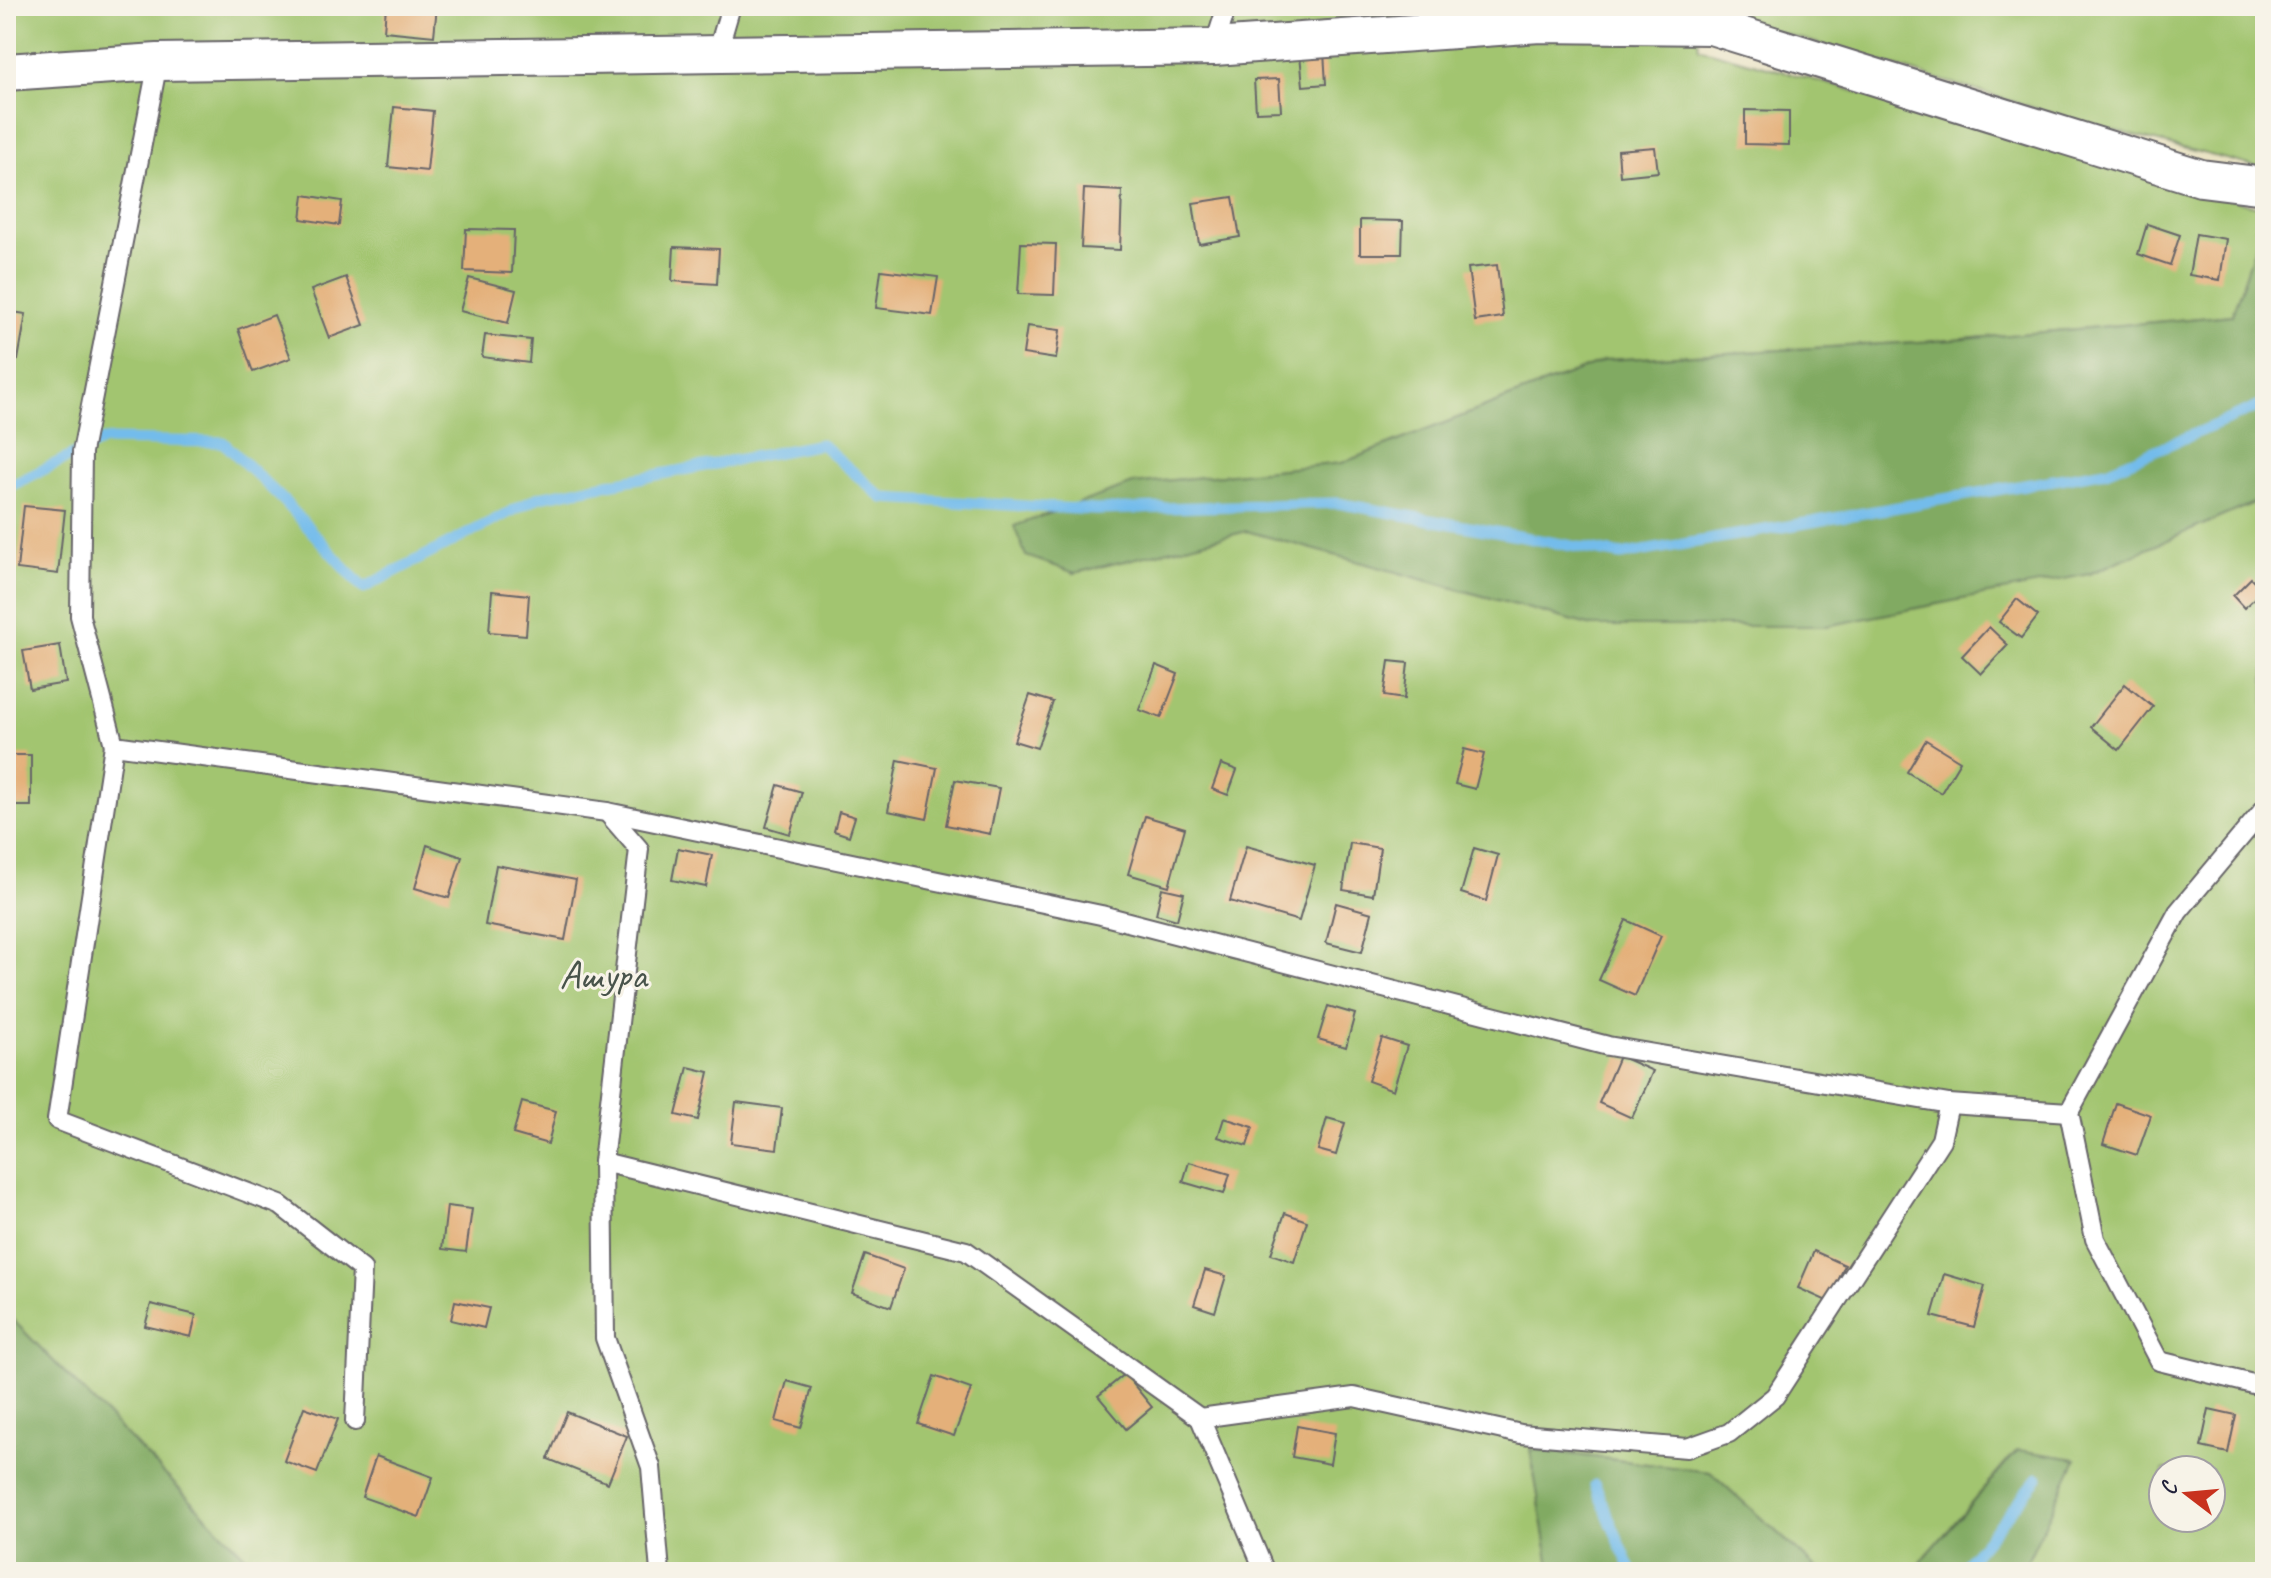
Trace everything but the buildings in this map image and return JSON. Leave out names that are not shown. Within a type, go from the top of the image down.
[{"type":"street","points":[[6,72],[158,62],[1214,47],[1540,24],[1715,16],[2201,178],[2265,186]]},
{"type":"lane","points":[[717,54],[731,6]]},
{"type":"lane","points":[[1214,47],[1227,6]]},
{"type":"lane","points":[[158,62],[82,452],[80,616],[114,745],[57,1120],[280,1205],[362,1269],[355,1421]]},
{"type":"lane","points":[[114,745],[607,812],[1101,915],[1608,1046],[1949,1104],[2069,1112]]},
{"type":"lane","points":[[2265,808],[2178,912],[2069,1112],[2095,1239],[2159,1361],[2265,1387]]},
{"type":"lane","points":[[607,812],[639,849],[603,1162],[605,1338],[651,1467],[660,1572]]},
{"type":"lane","points":[[1200,1418],[1354,1397],[1521,1434],[1687,1448],[1729,1433],[1775,1396],[1941,1140],[1949,1104]]},
{"type":"lane","points":[[603,1162],[966,1251],[1200,1418],[1265,1572]]},
{"type":"green space","name":"Ашура","points":[[6,6],[1693,6],[1699,48],[2095,158],[2265,209],[2265,218],[2232,315],[1953,340],[1606,360],[1342,463],[1133,484],[1075,573],[1247,531],[1592,626],[2089,574],[2265,498],[2265,1572],[2022,1572],[2075,1459],[2017,1450],[1912,1572],[1821,1572],[1710,1472],[1530,1449],[1551,1572],[261,1572],[6,1313]]},
{"type":"green space","points":[[1737,6],[2265,6],[2265,169],[2092,125],[1731,18]]},
{"type":"green space","points":[[2265,218],[2265,498],[2089,574],[1827,626],[1592,626],[1247,531],[1075,573],[1026,556],[1014,526],[1133,484],[1342,463],[1606,360],[1953,340],[2232,315]]},
{"type":"green space","points":[[6,1313],[261,1572],[6,1572]]},
{"type":"green space","points":[[1530,1449],[1710,1472],[1821,1572],[1551,1572]]},
{"type":"green space","points":[[2018,1450],[2076,1459],[2022,1572],[1912,1572]]},
{"type":"waterway","points":[[6,488],[104,440],[223,442],[285,502],[363,588],[539,497],[821,444],[883,498],[1096,510],[1338,503],[1621,555],[2106,471],[2265,404]]},
{"type":"waterway","points":[[1959,1572],[2038,1478]]},
{"type":"waterway","points":[[1595,1485],[1632,1572]]}]
